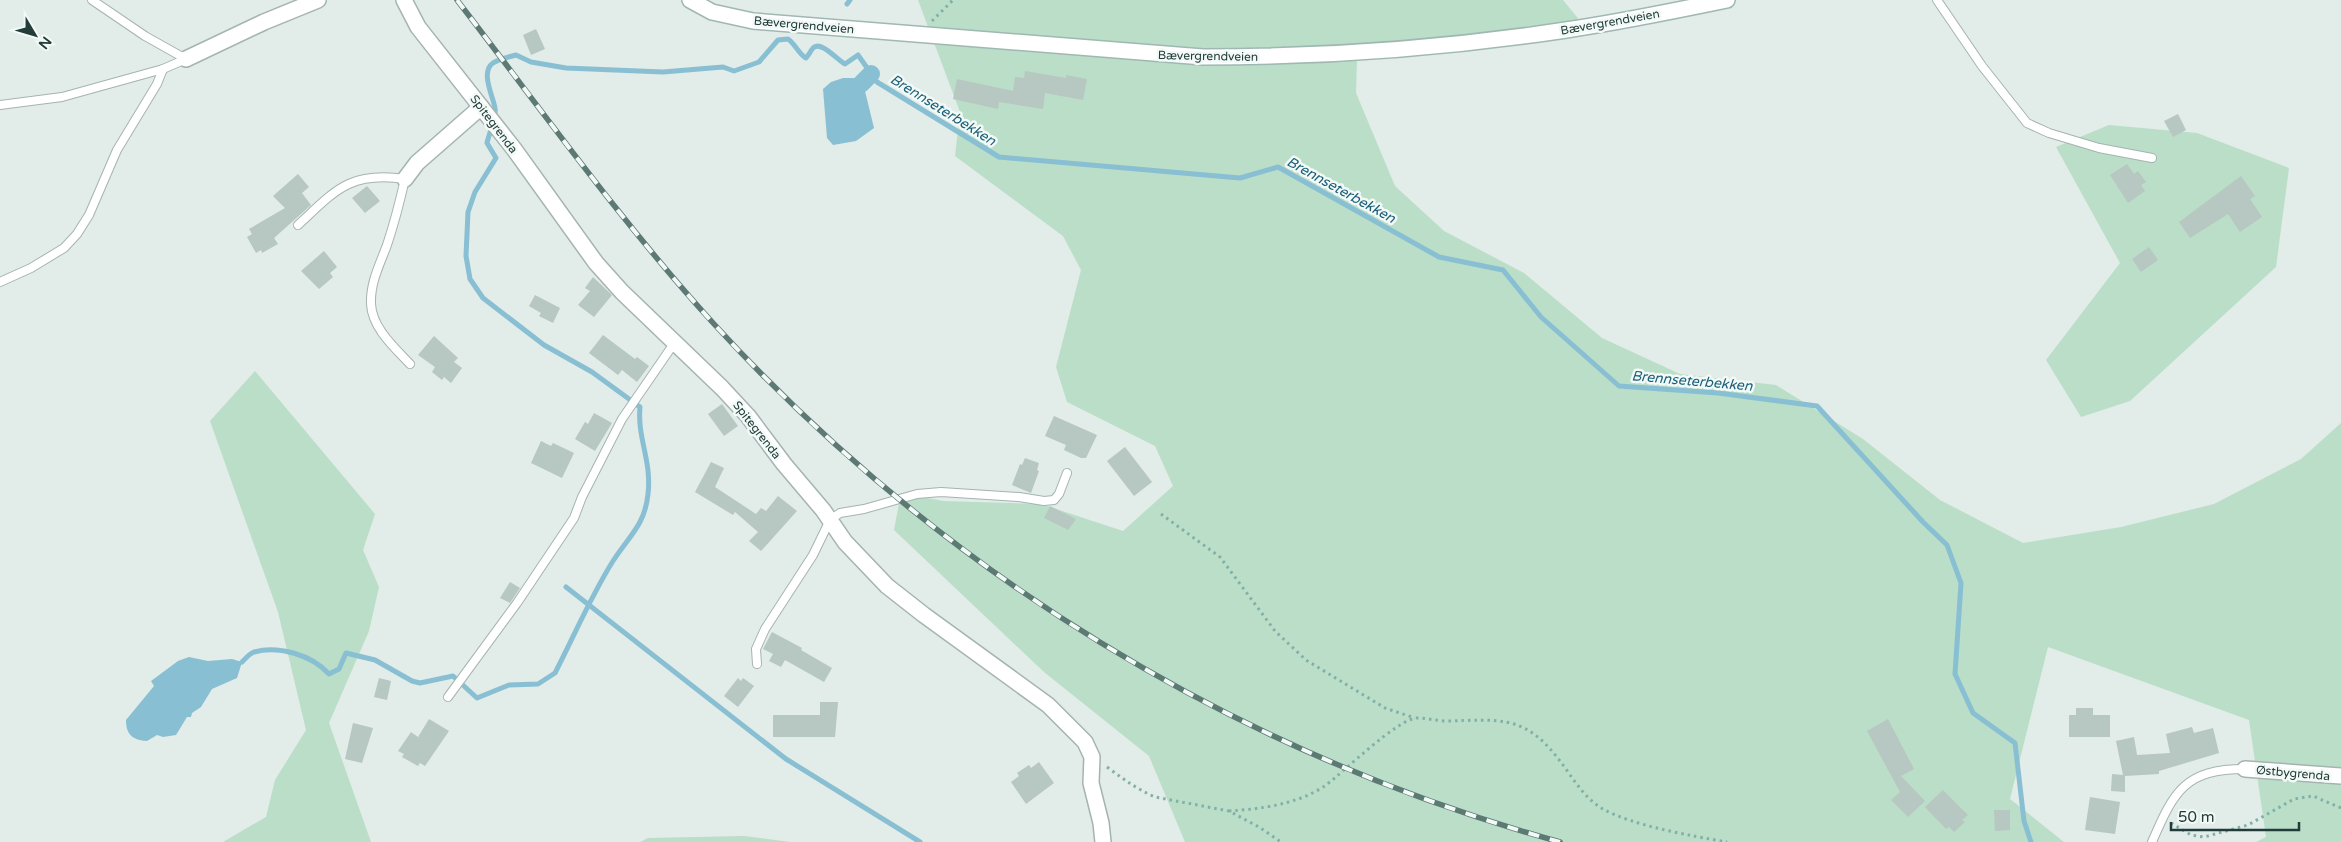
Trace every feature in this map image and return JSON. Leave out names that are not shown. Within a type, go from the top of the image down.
[{"type":"street","points":[[186,59],[264,22],[318,0]]},
{"type":"street","name":"Spitegrenda","points":[[404,0],[418,27],[561,213],[596,263],[622,292],[722,388],[748,416],[830,520],[845,542],[888,586],[924,615],[1048,705],[1085,742],[1092,757]]},
{"type":"street","name":"Bævergrendveien","points":[[690,0],[712,12],[753,21],[1168,56],[1249,57],[1472,42],[1602,24],[1727,0]]},
{"type":"street","points":[[405,179],[417,163],[481,108]]},
{"type":"street","points":[[1092,757],[1091,784],[1101,822],[1103,842]]},
{"type":"street","name":"Østbygrenda","points":[[2245,769],[2341,776]]},
{"type":"lane","points":[[92,0],[145,36],[186,59]]},
{"type":"lane","points":[[1937,0],[1982,66],[2027,122],[2050,133],[2098,148],[2152,158]]},
{"type":"lane","points":[[0,105],[53,99],[163,69],[186,59]]},
{"type":"lane","points":[[0,282],[31,268],[64,248],[78,234],[89,215],[117,150],[157,84],[163,69]]},
{"type":"lane","points":[[298,225],[341,187],[352,181],[369,178],[405,179],[395,219],[378,267],[371,306],[380,329],[410,364]]},
{"type":"lane","points":[[448,697],[517,603],[574,518],[582,497],[622,419],[675,342]]},
{"type":"lane","points":[[757,664],[756,649],[766,629],[813,555],[830,520],[840,513],[864,509],[917,494],[954,492],[1044,501],[1054,500],[1059,494],[1067,473]]},
{"type":"lane","points":[[2152,842],[2175,794],[2193,779],[2217,770],[2245,769]]},
{"type":"path","points":[[919,34],[953,0]]},
{"type":"path","points":[[1161,514],[1220,557],[1275,631],[1306,660],[1385,708],[1416,718],[1434,721],[1490,720],[1519,725],[1533,732],[1556,756],[1578,787],[1602,809],[1626,819],[1694,837],[1727,842]]},
{"type":"path","points":[[1092,757],[1132,786],[1156,797],[1228,811],[1257,809],[1312,793],[1326,785],[1394,730],[1416,718]]},
{"type":"path","points":[[2163,817],[2191,835],[2204,837],[2248,824],[2294,799],[2313,796],[2341,808]]},
{"type":"path","points":[[1228,811],[1259,827],[1281,842]]},
{"type":"green space","points":[[918,0],[1563,0],[1581,22],[1357,58],[1356,93],[1395,186],[1444,231],[1524,273],[1602,338],[1680,374],[1776,385],[1863,439],[1940,500],[2023,543],[2121,527],[2214,504],[2301,459],[2341,423],[2341,842],[2256,842],[2266,837],[2249,720],[2048,647],[2010,799],[2064,842],[1185,842],[1149,756],[1044,672],[894,530],[901,493],[943,501],[1041,504],[1123,531],[1173,486],[1155,446],[1067,402],[1056,367],[1081,270],[1063,236],[955,156],[960,112]]},
{"type":"green space","points":[[2109,125],[2197,133],[2289,168],[2276,267],[2130,401],[2081,417],[2046,360],[2120,263],[2056,147]]},
{"type":"green space","points":[[255,371],[375,514],[363,550],[379,587],[369,631],[329,723],[371,842],[223,842],[266,817],[275,780],[306,730],[278,612],[210,421]]},
{"type":"green space","points":[[744,836],[790,842],[640,842],[648,838]]},
{"type":"water","points":[[843,78],[855,78],[864,87],[874,128],[856,141],[833,145],[827,138],[823,89],[831,82]]},
{"type":"water","points":[[189,657],[208,661],[232,659],[242,662],[237,678],[212,689],[201,707],[192,713],[191,717],[187,717],[176,735],[163,737],[157,735],[147,741],[131,736],[127,729],[126,720],[154,686],[151,681],[178,661]]},
{"type":"building","points":[[536,29],[545,49],[531,55],[523,35]]},
{"type":"building","points":[[1025,71],[1066,78],[1066,75],[1087,79],[1083,100],[1045,93],[1043,109],[999,102],[998,109],[953,99],[957,79],[1013,91],[1015,77],[1024,78]]},
{"type":"building","points":[[2178,114],[2186,130],[2173,137],[2164,121]]},
{"type":"building","points":[[2127,164],[2134,174],[2138,171],[2146,182],[2141,185],[2145,191],[2128,203],[2110,175]]},
{"type":"building","points":[[298,174],[309,187],[302,193],[311,205],[274,238],[278,244],[262,253],[261,250],[256,253],[247,237],[252,234],[249,229],[285,208],[273,196]]},
{"type":"building","points":[[2241,176],[2255,196],[2250,199],[2262,217],[2240,232],[2228,214],[2190,238],[2179,222]]},
{"type":"building","points":[[367,186],[380,201],[365,213],[352,198]]},
{"type":"building","points":[[2149,247],[2158,260],[2141,272],[2132,259]]},
{"type":"building","points":[[324,251],[337,267],[330,273],[333,277],[319,289],[301,271]]},
{"type":"building","points":[[593,277],[612,295],[594,317],[578,305],[590,291],[585,288]]},
{"type":"building","points":[[535,295],[560,308],[553,323],[539,316],[541,313],[529,306]]},
{"type":"building","points":[[603,335],[635,359],[637,357],[649,366],[637,382],[622,370],[618,375],[589,353]]},
{"type":"building","points":[[434,336],[458,358],[454,362],[462,368],[451,383],[444,377],[442,380],[432,372],[435,367],[418,355]]},
{"type":"building","points":[[722,404],[738,426],[724,436],[708,414]]},
{"type":"building","points":[[594,413],[612,423],[595,451],[575,439],[585,422],[588,424]]},
{"type":"building","points":[[1054,416],[1097,435],[1086,458],[1081,458],[1064,450],[1066,445],[1045,436]]},
{"type":"building","points":[[541,441],[551,446],[553,443],[574,453],[562,478],[531,463]]},
{"type":"building","points":[[1125,447],[1152,482],[1134,496],[1107,461]]},
{"type":"building","points":[[1025,458],[1039,463],[1037,470],[1039,471],[1031,493],[1012,485],[1020,464],[1022,465]]},
{"type":"building","points":[[711,462],[724,468],[715,487],[756,514],[761,508],[766,511],[778,496],[797,511],[761,551],[749,541],[758,532],[735,512],[733,515],[695,492]]},
{"type":"building","points":[[1050,506],[1076,519],[1068,530],[1044,518]]},
{"type":"building","points":[[510,582],[520,588],[510,603],[500,598]]},
{"type":"building","points":[[772,632],[802,648],[801,650],[832,668],[824,682],[785,660],[781,667],[769,661],[773,654],[763,649]]},
{"type":"building","points":[[379,678],[391,681],[387,700],[374,697]]},
{"type":"building","points":[[738,678],[741,681],[743,678],[754,686],[738,707],[724,696]]},
{"type":"building","points":[[820,702],[838,702],[835,737],[773,737],[773,715],[820,715]]},
{"type":"building","points":[[2076,708],[2093,708],[2093,715],[2110,715],[2110,737],[2069,737],[2069,715],[2076,715]]},
{"type":"building","points":[[429,719],[449,731],[425,766],[420,763],[418,766],[402,757],[404,754],[398,751],[411,732],[418,737]]},
{"type":"building","points":[[1888,719],[1914,769],[1901,776],[1925,801],[1908,817],[1891,800],[1900,792],[1867,731]]},
{"type":"building","points":[[353,723],[373,728],[362,763],[345,759]]},
{"type":"building","points":[[2192,727],[2194,733],[2213,728],[2219,753],[2159,771],[2159,774],[2125,776],[2125,792],[2111,791],[2112,774],[2123,775],[2116,741],[2134,737],[2137,755],[2170,753],[2166,734]]},
{"type":"building","points":[[1039,762],[1054,783],[1026,804],[1011,782],[1019,776],[1017,773],[1029,765],[1031,768]]},
{"type":"building","points":[[1943,790],[1968,815],[1962,820],[1965,822],[1954,832],[1949,827],[1946,829],[1925,807]]},
{"type":"building","points":[[2090,797],[2120,802],[2115,834],[2085,830]]},
{"type":"building","points":[[1994,810],[2010,810],[2010,830],[1995,831]]},
{"type":"waterway","name":"Brennseterbekken","points":[[847,4],[850,0]]},
{"type":"waterway","name":"Brennseterbekken","points":[[242,662],[254,652],[263,650],[284,651],[304,657],[322,667],[329,674],[339,669],[346,653],[375,660],[412,681],[420,683],[453,676],[477,698],[509,685],[538,684],[555,673],[605,574],[644,514],[648,494],[648,471],[641,429],[640,407],[592,372],[544,345],[483,298],[470,279],[466,256],[468,212],[475,192],[496,158],[487,143],[495,112],[487,78],[489,67],[498,60],[516,55],[531,62],[566,68],[663,72],[723,67],[734,71],[759,62],[778,40],[788,39],[806,58],[816,46],[825,48],[845,64],[858,55],[877,82],[999,157],[1240,178],[1278,167],[1439,257],[1503,270],[1541,317],[1619,386],[1718,393],[1817,406],[1923,522],[1947,545],[1961,583],[1955,674],[1973,713],[2015,743],[2024,821],[2031,842]]},
{"type":"waterway","points":[[861,84],[871,74]]},
{"type":"waterway","points":[[566,587],[786,759],[920,842]]},
{"type":"railway","points":[[457,0],[646,246],[714,324],[802,414],[896,497],[996,573],[1101,643],[1210,704],[1323,758],[1440,804],[1560,842]]}]
